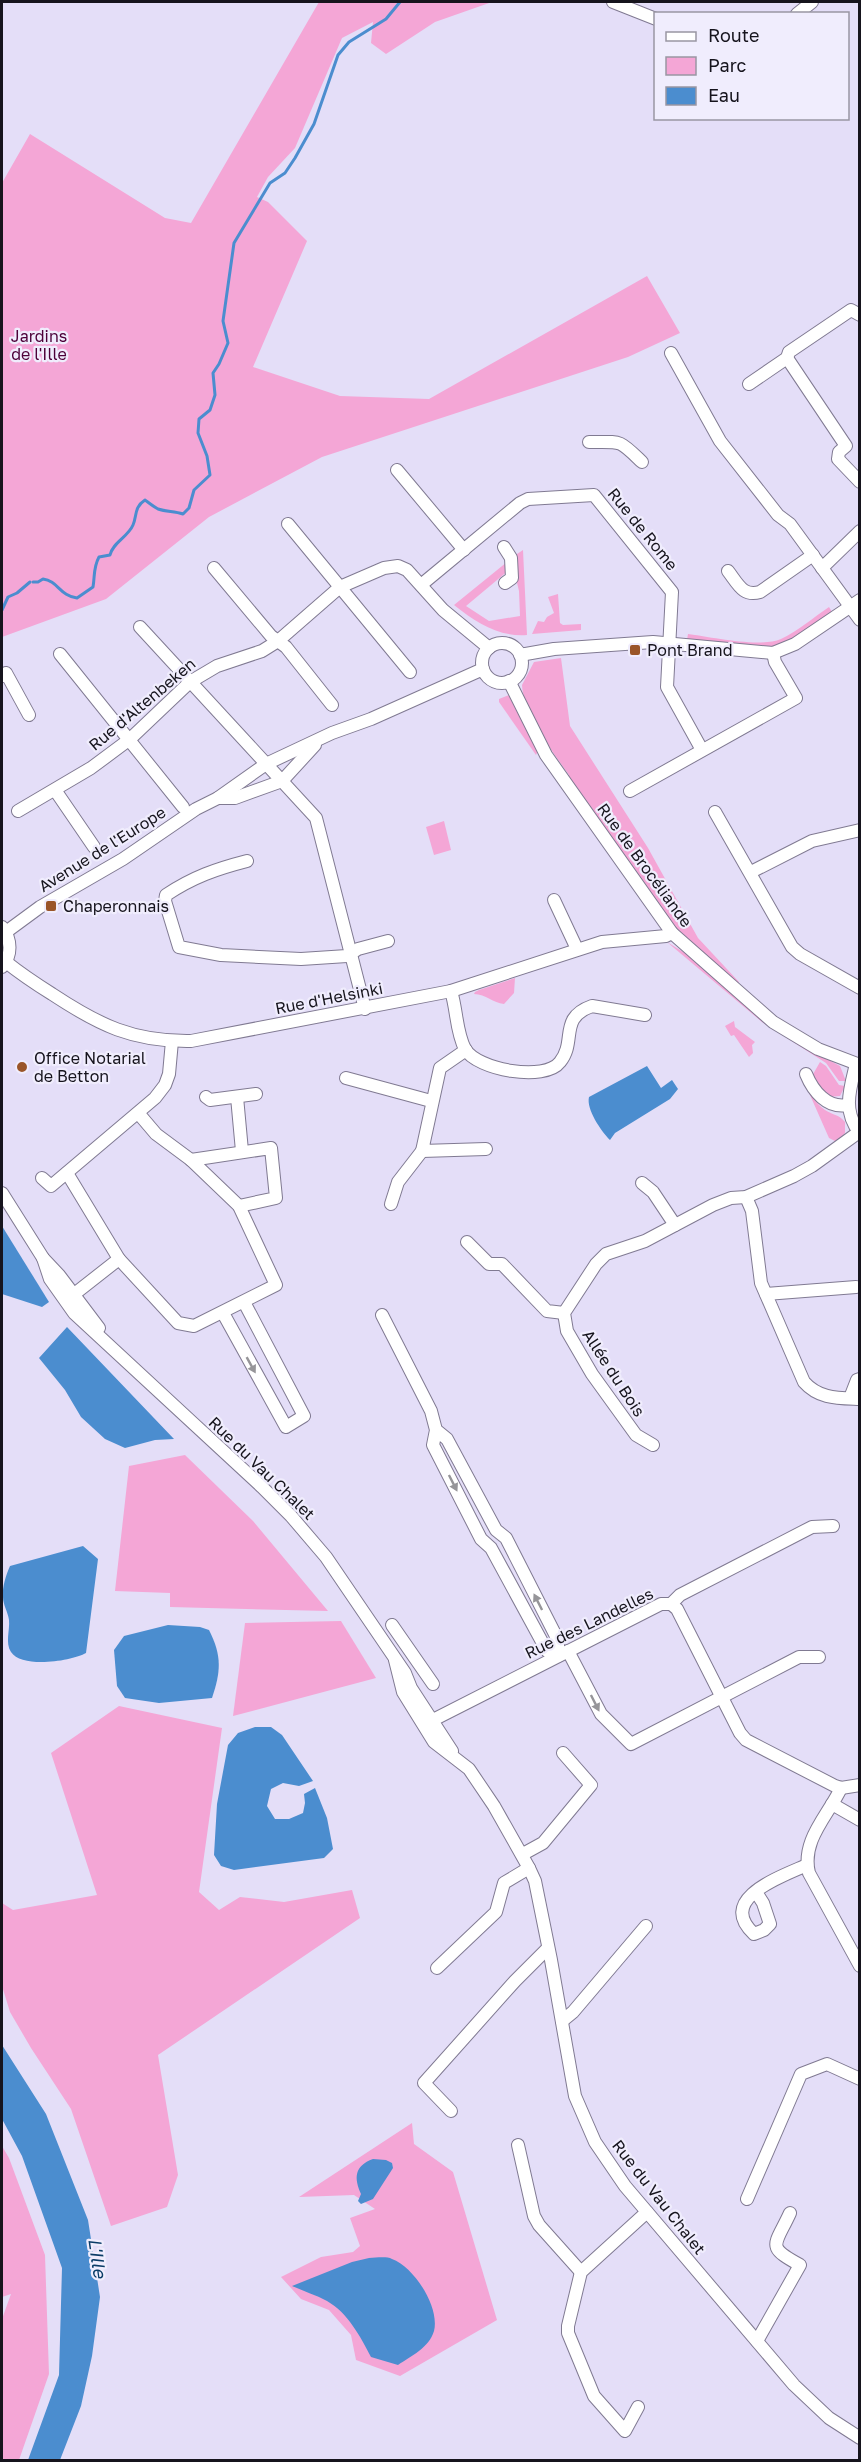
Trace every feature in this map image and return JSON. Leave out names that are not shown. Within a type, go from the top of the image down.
[{"type":"street","points":[[613,2],[654,18]]},
{"type":"street","points":[[799,12],[812,2]]},
{"type":"street","points":[[749,384],[787,358],[789,352],[838,317],[851,310],[860,315]]},
{"type":"street","points":[[671,353],[720,441],[778,515],[790,524],[822,568],[854,603],[860,620]]},
{"type":"street","points":[[787,358],[846,446],[839,452],[838,459],[860,482]]},
{"type":"street","points":[[589,441],[625,444],[642,462]]},
{"type":"street","points":[[397,470],[464,550]]},
{"type":"street","name":"Rue de Rome","points":[[421,585],[520,503],[528,499],[594,495],[672,592],[669,643]]},
{"type":"street","points":[[288,524],[410,672]]},
{"type":"street","points":[[822,568],[860,531]]},
{"type":"street","points":[[504,547],[511,558],[512,578],[505,583]]},
{"type":"street","points":[[728,571],[744,592],[751,595],[760,592],[813,555]]},
{"type":"street","name":"Rue d'Altenbeken","points":[[18,811],[91,768],[130,739],[190,682],[217,666],[262,651],[279,641],[340,586],[365,574],[394,566],[407,570],[443,610],[489,648]]},
{"type":"street","points":[[214,568],[271,636],[286,647],[332,705]]},
{"type":"street","points":[[520,655],[554,649],[669,643],[773,653],[795,644],[854,603]]},
{"type":"street","points":[[140,627],[316,818],[365,1009]]},
{"type":"street","points":[[504,643],[520,655],[522,661],[519,674],[509,681],[493,681],[483,669],[484,654],[489,648],[504,643]]},
{"type":"street","points":[[669,643],[667,687],[702,750]]},
{"type":"street","points":[[630,790],[796,698],[773,653]]},
{"type":"street","points":[[60,654],[183,807]]},
{"type":"street","name":"Avenue de l'Europe","points":[[4,929],[123,859],[266,764],[332,733],[483,669]]},
{"type":"street","points":[[2,676],[6,673],[29,715]]},
{"type":"street","name":"Rue de Brocéliande","points":[[509,681],[533,734],[546,755],[672,933],[773,1022],[818,1049],[858,1065]]},
{"type":"street","name":"Avenue de l'Europe","points":[[218,798],[235,798],[282,781],[320,740]]},
{"type":"street","points":[[55,790],[94,847]]},
{"type":"street","points":[[715,812],[792,946],[800,954],[860,988]]},
{"type":"street","points":[[751,872],[812,841],[860,830]]},
{"type":"street","points":[[247,861],[209,871],[183,883],[166,895],[165,901],[179,947],[221,955],[301,959],[347,956],[352,952],[388,941]]},
{"type":"street","points":[[554,900],[577,949]]},
{"type":"street","points":[[4,929],[10,942],[10,952],[4,965]]},
{"type":"street","name":"Rue d'Helsinki","points":[[4,965],[102,1025],[136,1037],[172,1041],[219,1036],[451,991],[611,940],[666,936],[672,933]]},
{"type":"street","points":[[451,991],[466,1050],[474,1060],[486,1065],[543,1073],[552,1070],[561,1061],[571,1021],[584,1009],[591,1006],[645,1015]]},
{"type":"street","points":[[42,1179],[51,1186],[115,1131],[139,1114],[155,1098],[167,1080],[171,1067],[172,1041]]},
{"type":"street","points":[[391,1204],[398,1182],[422,1151],[431,1101],[440,1068],[466,1050]]},
{"type":"street","points":[[467,1242],[489,1264],[502,1264],[548,1311],[564,1313],[601,1258],[614,1251],[645,1241],[713,1205],[731,1198],[746,1197],[812,1166],[859,1133],[850,1117],[848,1105],[858,1065]]},
{"type":"street","points":[[806,1074],[815,1091],[828,1103],[848,1105]]},
{"type":"street","points":[[346,1078],[431,1101]]},
{"type":"street","points":[[206,1097],[210,1100],[256,1094]]},
{"type":"street","points":[[237,1097],[243,1151]]},
{"type":"street","points":[[67,1173],[119,1259],[178,1323],[194,1326],[276,1285],[239,1206],[190,1160],[156,1134],[139,1114]]},
{"type":"street","points":[[190,1160],[271,1148],[276,1198],[239,1206]]},
{"type":"street","points":[[422,1151],[486,1149]]},
{"type":"street","points":[[642,1183],[653,1192],[675,1225]]},
{"type":"street","name":"Rue du Vau Chalet","points":[[2,1193],[69,1298],[146,1381],[291,1516],[326,1557],[394,1660],[428,1723],[477,1780],[530,1868],[535,1881],[575,2096],[584,2120],[603,2156],[647,2212],[811,2402],[829,2418],[860,2438]]},
{"type":"street","points":[[746,1197],[752,1211],[759,1272],[766,1294],[804,1382],[812,1391],[822,1396],[855,1399],[856,1380],[860,1378]]},
{"type":"street","points":[[69,1298],[119,1259]]},
{"type":"street","points":[[766,1294],[856,1287]]},
{"type":"street","points":[[223,1313],[286,1427],[304,1416],[244,1302]]},
{"type":"street","name":"Allée du Bois","points":[[564,1313],[567,1331],[592,1374],[636,1435],[653,1445]]},
{"type":"street","points":[[382,1315],[431,1411],[436,1430],[433,1445],[481,1539],[491,1548],[547,1651],[563,1653]]},
{"type":"street","points":[[436,1430],[447,1439],[496,1530],[506,1538],[563,1653],[601,1714],[631,1744],[799,1657],[819,1657]]},
{"type":"street","name":"Rue des Landelles","points":[[428,1723],[661,1604],[671,1604],[680,1595],[812,1527],[833,1526]]},
{"type":"street","points":[[491,1548],[506,1538]]},
{"type":"street","points":[[671,1604],[677,1609],[740,1733],[746,1740],[841,1788],[860,1785]]},
{"type":"street","points":[[392,1625],[433,1684]]},
{"type":"street","points":[[394,1660],[408,1648]]},
{"type":"street","points":[[523,1854],[545,1840],[591,1785],[563,1753]]},
{"type":"street","points":[[841,1788],[808,1846],[807,1865],[808,1873],[858,1960]]},
{"type":"street","points":[[832,1804],[860,1820]]},
{"type":"street","points":[[756,1892],[766,1883],[807,1865]]},
{"type":"street","points":[[437,1968],[496,1912],[504,1883],[530,1868]]},
{"type":"street","points":[[562,2021],[573,2012],[646,1926]]},
{"type":"street","points":[[451,2111],[424,2083],[515,1981],[548,1948]]},
{"type":"street","points":[[747,2199],[801,2074],[826,2064],[860,2079]]},
{"type":"street","points":[[518,2145],[534,2216],[539,2225],[580,2272]]},
{"type":"street","points":[[638,2407],[624,2431],[598,2401],[567,2330],[580,2272],[647,2212]]},
{"type":"street","points":[[757,2341],[800,2265],[780,2254],[776,2249],[776,2242],[790,2213]]},
{"type":"green space","name":"Jardins de l'Ille","points":[[319,2],[492,2],[435,22],[386,54],[371,43],[373,22],[342,38],[295,148],[268,177],[257,197],[268,202],[307,241],[253,367],[340,396],[429,399],[647,276],[680,333],[628,357],[322,457],[209,517],[106,599],[2,637],[2,183],[30,134],[165,218],[191,223]]},
{"type":"green space","points":[[523,550],[527,635],[507,634],[488,628],[454,605],[507,562],[509,570],[466,606],[489,621],[520,616],[519,591],[511,558]]},
{"type":"green space","points":[[558,594],[560,623],[563,625],[581,624],[581,630],[532,634],[538,621],[544,622],[554,613],[548,597]]},
{"type":"green space","points":[[829,607],[832,612],[788,643],[772,648],[687,640],[688,634],[748,642],[781,639]]},
{"type":"green space","points":[[561,658],[570,726],[648,848],[698,938],[739,982],[737,985],[676,929],[567,776],[569,775],[533,719],[522,685],[534,662]]},
{"type":"green space","points":[[509,695],[538,751],[536,755],[499,702],[499,699]]},
{"type":"green space","points":[[444,821],[451,850],[434,855],[426,827]]},
{"type":"green space","points":[[667,942],[685,953],[768,1024],[840,1066],[846,1081],[839,1081],[826,1063],[762,1022]]},
{"type":"green space","points":[[515,978],[514,993],[504,1004],[474,994],[479,990]]},
{"type":"green space","points":[[734,1021],[735,1027],[755,1042],[752,1045],[753,1053],[749,1057],[725,1026]]},
{"type":"green space","points":[[820,1062],[826,1066],[839,1085],[845,1086],[840,1096],[827,1097],[812,1076]]},
{"type":"green space","points":[[806,1086],[822,1108],[845,1122],[845,1133],[837,1142],[829,1138]]},
{"type":"green space","points":[[185,1455],[253,1521],[328,1611],[170,1607],[170,1593],[115,1591],[129,1466]]},
{"type":"green space","points":[[341,1621],[376,1678],[233,1716],[245,1623]]},
{"type":"green space","points":[[119,1706],[222,1728],[199,1892],[219,1910],[240,1897],[284,1902],[352,1890],[360,1918],[158,2055],[178,2175],[167,2207],[111,2226],[71,2109],[10,2012],[2,1986],[2,1903],[13,1910],[97,1895],[51,1753]]},
{"type":"green space","points":[[412,2123],[414,2144],[453,2172],[497,2320],[400,2376],[356,2360],[351,2335],[329,2310],[301,2299],[281,2277],[321,2257],[353,2252],[360,2246],[350,2218],[375,2209],[354,2195],[299,2197]]},
{"type":"green space","points":[[2,2146],[9,2158],[45,2255],[49,2374],[19,2460],[2,2460],[2,2319],[11,2294],[2,2297]]},
{"type":"water","points":[[647,1066],[661,1088],[672,1080],[678,1089],[670,1099],[615,1133],[610,1140],[592,1114],[589,1097]]},
{"type":"water","points":[[2,1226],[49,1302],[42,1307],[2,1294]]},
{"type":"water","points":[[67,1327],[174,1439],[155,1440],[125,1448],[105,1439],[81,1417],[65,1390],[39,1358]]},
{"type":"water","points":[[83,1546],[98,1559],[86,1653],[70,1659],[47,1662],[36,1662],[17,1657],[8,1645],[9,1620],[3,1600],[4,1585],[10,1566]]},
{"type":"water","points":[[168,1625],[200,1627],[209,1630],[219,1664],[212,1698],[159,1703],[125,1698],[117,1686],[114,1650],[124,1636]]},
{"type":"water","points":[[255,1727],[271,1727],[282,1735],[313,1781],[299,1786],[283,1783],[271,1789],[267,1806],[275,1819],[289,1819],[303,1813],[304,1794],[315,1788],[327,1818],[333,1849],[324,1858],[234,1870],[221,1866],[214,1855],[217,1804],[228,1745],[238,1733]]},
{"type":"water","points":[[2,2045],[46,2114],[88,2220],[100,2297],[92,2356],[81,2406],[60,2460],[28,2460],[59,2375],[62,2268],[22,2156],[2,2119]]},
{"type":"water","points":[[373,2159],[386,2160],[392,2163],[393,2168],[373,2199],[361,2204],[358,2201],[361,2194],[357,2183],[357,2173],[362,2165]]},
{"type":"water","points":[[369,2258],[390,2258],[409,2270],[424,2289],[433,2311],[435,2321],[432,2337],[419,2351],[398,2365],[371,2357],[358,2333],[341,2312],[327,2301],[292,2286],[352,2262]]},
{"type":"waterway","points":[[33,582],[48,580],[71,597],[77,598],[93,587],[99,557],[110,555],[114,547],[131,529],[141,503],[145,500],[158,509],[183,514],[189,508],[194,490],[210,475],[207,456],[198,433],[199,419],[210,410],[215,395],[213,373],[228,343],[223,321],[234,243],[270,183],[285,173],[314,124],[338,55],[349,42],[386,19],[400,2]]},
{"type":"waterway","points":[[2,610],[8,597],[30,582]]},
{"type":"place","name":"Pont Brand","points":[[635,650]]},
{"type":"place","name":"Chaperonnais","points":[[51,906]]},
{"type":"place","name":"Office Notarial de Betton","points":[[22,1067]]},
{"type":"water label","name":"L'Ille","points":[[98,2258]]}]
